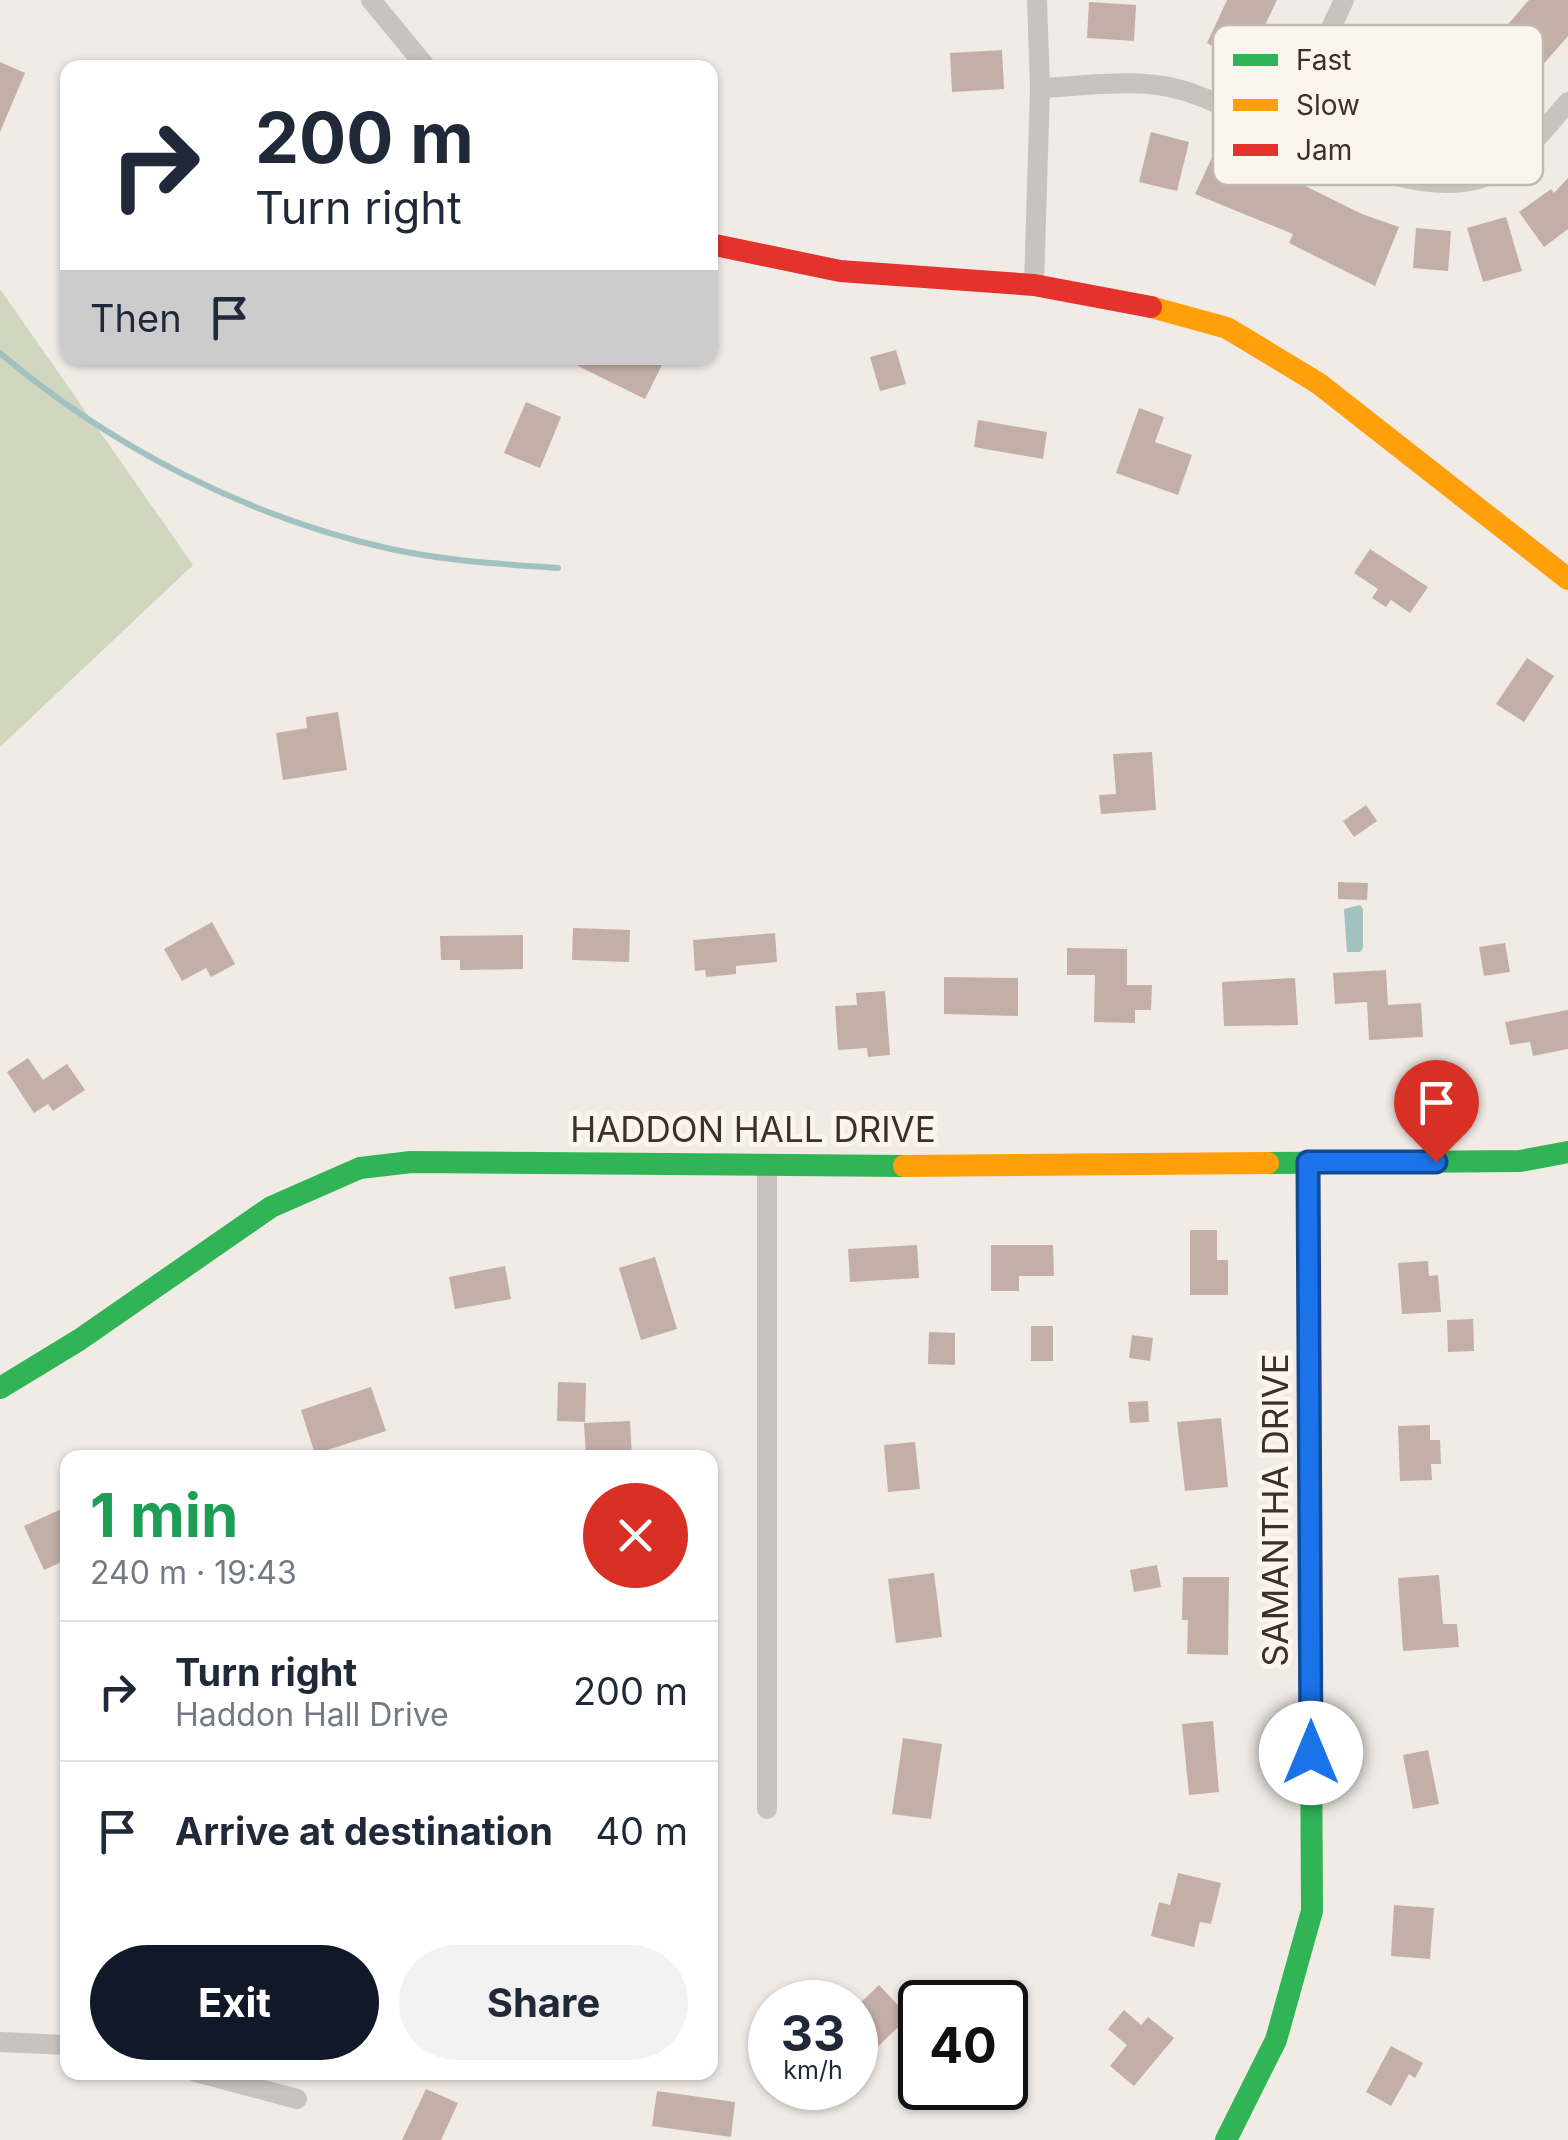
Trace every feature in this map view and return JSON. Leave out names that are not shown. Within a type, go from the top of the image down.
[{"type":"street","points":[[371,0],[420,60]]},
{"type":"street","points":[[1034,285],[1040,88],[1037,0]]},
{"type":"street","points":[[1332,25],[1344,0]]},
{"type":"street","points":[[1040,88],[1140,84],[1182,89],[1213,102]]},
{"type":"street","points":[[1543,129],[1568,102]]},
{"type":"street","points":[[718,246],[840,271],[1034,285],[1134,302],[1227,328],[1318,384],[1568,580]]},
{"type":"street","name":"HADDON HALL DRIVE","points":[[0,1388],[79,1340],[271,1208],[360,1168],[411,1162],[767,1167],[1520,1161],[1568,1152]]},
{"type":"street","name":"SAMANTHA DRIVE","points":[[1226,2140],[1276,2040],[1312,1911],[1308,1162]]},
{"type":"street","points":[[767,1167],[767,1809]]},
{"type":"street","points":[[0,2042],[60,2044]]},
{"type":"street","points":[[226,2080],[297,2099]]},
{"type":"green space","points":[[0,289],[193,565],[0,747]]},
{"type":"water","points":[[1360,905],[1363,948],[1360,952],[1347,952],[1344,909]]},
{"type":"building","points":[[1227,0],[1277,0],[1265,25],[1215,25]]},
{"type":"building","points":[[1529,0],[1568,0],[1568,36],[1543,65],[1543,25],[1507,25]]},
{"type":"building","points":[[1089,2],[1136,5],[1134,41],[1087,38]]},
{"type":"building","points":[[1002,50],[1004,89],[952,92],[950,53]]},
{"type":"building","points":[[0,62],[25,73],[0,132]]},
{"type":"building","points":[[1151,132],[1189,142],[1177,191],[1139,182]]},
{"type":"building","points":[[1213,156],[1213,185],[1303,185],[1399,227],[1375,286],[1289,243],[1293,234],[1195,194]]},
{"type":"building","points":[[1568,178],[1568,229],[1544,247],[1519,212],[1551,189],[1554,193]]},
{"type":"building","points":[[1506,217],[1522,271],[1483,282],[1467,228]]},
{"type":"building","points":[[1416,228],[1451,231],[1448,271],[1413,268]]},
{"type":"building","points":[[896,350],[906,384],[880,391],[870,357]]},
{"type":"building","points":[[576,365],[662,365],[645,399]]},
{"type":"building","points":[[526,402],[561,417],[540,468],[504,453]]},
{"type":"building","points":[[1139,408],[1164,417],[1155,442],[1192,455],[1178,495],[1116,473]]},
{"type":"building","points":[[978,420],[1047,432],[1043,459],[974,447]]},
{"type":"building","points":[[1370,549],[1428,587],[1410,613],[1391,600],[1386,607],[1372,598],[1378,589],[1354,573]]},
{"type":"building","points":[[1527,658],[1554,676],[1524,722],[1496,704]]},
{"type":"building","points":[[338,712],[347,770],[283,780],[276,733],[307,728],[306,717]]},
{"type":"building","points":[[1152,752],[1156,810],[1101,814],[1099,795],[1116,794],[1113,754]]},
{"type":"building","points":[[1366,805],[1377,821],[1354,837],[1343,821]]},
{"type":"building","points":[[1338,882],[1368,883],[1367,900],[1338,899]]},
{"type":"building","points":[[212,922],[235,964],[211,977],[206,968],[182,981],[164,949]]},
{"type":"building","points":[[573,928],[630,930],[629,962],[572,960]]},
{"type":"building","points":[[775,933],[777,962],[736,966],[736,974],[706,977],[705,970],[695,971],[693,940]]},
{"type":"building","points":[[523,935],[523,969],[460,970],[460,960],[441,960],[440,936]]},
{"type":"building","points":[[1505,943],[1510,972],[1484,976],[1479,947]]},
{"type":"building","points":[[1067,948],[1127,949],[1127,985],[1152,985],[1151,1010],[1135,1010],[1135,1023],[1094,1022],[1095,975],[1067,975]]},
{"type":"building","points":[[1386,970],[1388,1005],[1421,1003],[1423,1037],[1369,1040],[1367,1002],[1335,1004],[1333,973]]},
{"type":"building","points":[[944,977],[1018,978],[1018,1016],[944,1014]]},
{"type":"building","points":[[1295,978],[1298,1025],[1224,1026],[1222,982]]},
{"type":"building","points":[[885,991],[890,1055],[868,1057],[867,1048],[838,1050],[835,1006],[857,1005],[856,993]]},
{"type":"building","points":[[1568,1010],[1568,1049],[1533,1056],[1530,1042],[1510,1045],[1505,1022]]},
{"type":"building","points":[[28,1058],[43,1080],[67,1064],[85,1090],[53,1111],[48,1104],[34,1113],[7,1072]]},
{"type":"building","points":[[1190,1230],[1217,1230],[1217,1260],[1228,1260],[1228,1295],[1190,1295]]},
{"type":"building","points":[[917,1245],[919,1278],[850,1282],[848,1249]]},
{"type":"building","points":[[991,1245],[1053,1245],[1054,1276],[1019,1276],[1019,1291],[991,1291]]},
{"type":"building","points":[[655,1257],[677,1329],[641,1340],[619,1268]]},
{"type":"building","points":[[1428,1261],[1429,1276],[1438,1275],[1441,1312],[1402,1314],[1398,1263]]},
{"type":"building","points":[[505,1266],[511,1299],[455,1309],[449,1277]]},
{"type":"building","points":[[1473,1319],[1474,1351],[1448,1352],[1447,1320]]},
{"type":"building","points":[[1031,1326],[1053,1326],[1053,1361],[1031,1361]]},
{"type":"building","points":[[929,1332],[955,1333],[955,1365],[928,1364]]},
{"type":"building","points":[[1132,1335],[1153,1338],[1150,1361],[1129,1358]]},
{"type":"building","points":[[558,1382],[586,1383],[585,1422],[557,1421]]},
{"type":"building","points":[[371,1387],[386,1431],[327,1450],[314,1450],[301,1410]]},
{"type":"building","points":[[1148,1401],[1149,1422],[1130,1423],[1128,1402]]},
{"type":"building","points":[[1221,1418],[1228,1487],[1185,1491],[1177,1422]]},
{"type":"building","points":[[630,1421],[632,1450],[586,1450],[584,1423]]},
{"type":"building","points":[[1430,1425],[1430,1440],[1440,1440],[1441,1464],[1431,1464],[1432,1480],[1400,1481],[1398,1426]]},
{"type":"building","points":[[915,1442],[920,1489],[888,1492],[884,1445]]},
{"type":"building","points":[[60,1510],[60,1563],[44,1570],[24,1526]]},
{"type":"building","points":[[1157,1565],[1161,1587],[1134,1592],[1130,1570]]},
{"type":"building","points":[[934,1573],[942,1637],[896,1643],[888,1579]]},
{"type":"building","points":[[1439,1575],[1443,1624],[1457,1624],[1459,1647],[1403,1651],[1398,1578]]},
{"type":"building","points":[[1183,1577],[1229,1577],[1228,1655],[1187,1654],[1188,1620],[1182,1620]]},
{"type":"building","points":[[1213,1721],[1219,1792],[1189,1795],[1182,1724]]},
{"type":"building","points":[[903,1738],[942,1744],[931,1819],[892,1814]]},
{"type":"building","points":[[1428,1750],[1439,1804],[1413,1809],[1403,1755]]},
{"type":"building","points":[[1178,1873],[1221,1883],[1211,1924],[1200,1922],[1194,1947],[1151,1936],[1159,1902],[1170,1905]]},
{"type":"building","points":[[1394,1905],[1434,1908],[1430,1959],[1391,1956]]},
{"type":"building","points":[[878,1986],[898,2005],[898,2027],[878,2046]]},
{"type":"building","points":[[1124,2010],[1141,2025],[1148,2017],[1174,2038],[1134,2086],[1110,2066],[1127,2045],[1108,2029]]},
{"type":"building","points":[[1391,2046],[1423,2063],[1415,2078],[1409,2074],[1391,2106],[1366,2092]]},
{"type":"building","points":[[426,2089],[458,2103],[441,2140],[402,2140]]},
{"type":"building","points":[[657,2091],[735,2102],[731,2137],[652,2126]]},
{"type":"waterway","points":[[0,353],[88,419],[135,448],[184,475],[286,519],[412,553],[558,568]]},
{"type":"traffic: fast","points":[[1268,1163],[1520,1161],[1568,1152]]},
{"type":"traffic: fast","points":[[0,1388],[79,1340],[271,1207],[360,1168],[411,1162],[904,1166]]},
{"type":"traffic: fast","points":[[1226,2140],[1276,2040],[1312,1911],[1308,1162]]},
{"type":"traffic: slow","points":[[1151,307],[1227,328],[1318,383],[1568,579]]},
{"type":"traffic: slow","points":[[904,1166],[1268,1163]]},
{"type":"traffic: jam","points":[[718,246],[840,271],[1034,285],[1151,307]]},
{"type":"route","points":[[1311,1753],[1308,1162],[1436,1162]]}]
